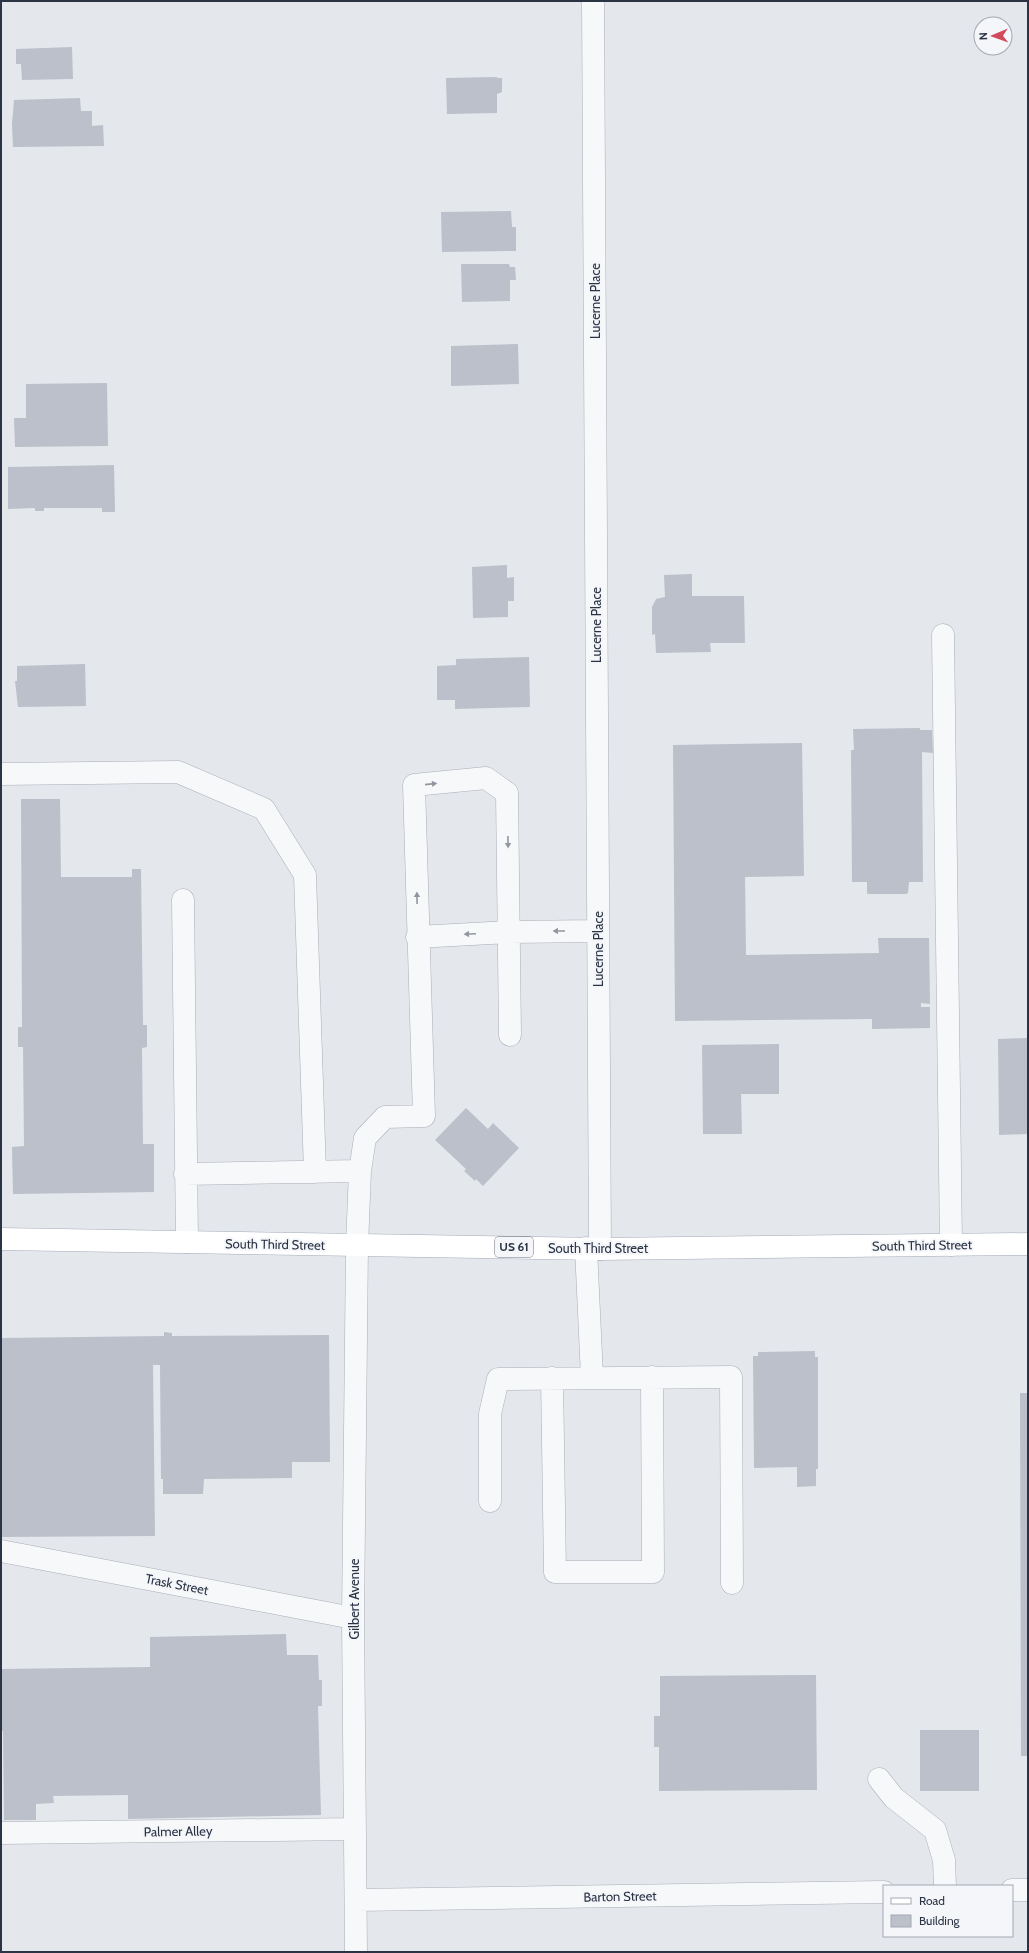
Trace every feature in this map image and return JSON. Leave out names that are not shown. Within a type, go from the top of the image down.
[{"type":"main road","name":"South Third Street","points":[[1,1239],[593,1248],[1028,1244]]},
{"type":"street","name":"Lucerne Place","points":[[592,1377],[598,931],[593,1]]},
{"type":"street","points":[[943,635],[952,1245]]},
{"type":"street","points":[[1,774],[178,772],[264,809],[305,875],[315,1172]]},
{"type":"street","points":[[510,1035],[509,932],[507,793],[486,778],[414,785],[417,937],[509,932],[598,931]]},
{"type":"street","points":[[183,900],[187,1242]]},
{"type":"street","name":"Gilbert Avenue","points":[[356,1952],[353,1618],[357,1245],[360,1171],[365,1138],[385,1117],[424,1116],[417,937]]},
{"type":"street","points":[[186,1174],[360,1171]]},
{"type":"street","points":[[552,1378],[554,1572],[654,1572],[652,1377]]},
{"type":"street","points":[[490,1501],[490,1414],[498,1379],[731,1377],[732,1583]]},
{"type":"street","name":"Trask Street","points":[[1,1551],[353,1618]]},
{"type":"street","points":[[879,1779],[894,1798],[935,1830],[944,1860],[945,1885]]},
{"type":"street","name":"Palmer Alley","points":[[1,1833],[354,1829]]},
{"type":"street","points":[[1013,1890],[1028,1890]]},
{"type":"street","name":"Barton Street","points":[[356,1900],[883,1892]]},
{"type":"building","points":[[72,47],[73,79],[22,80],[21,64],[16,64],[16,49]]},
{"type":"building","points":[[446,78],[502,78],[502,92],[497,94],[497,113],[447,114]]},
{"type":"building","points":[[80,98],[81,111],[92,111],[92,126],[103,125],[104,146],[13,147],[12,124],[14,100]]},
{"type":"building","points":[[511,211],[512,227],[516,227],[516,251],[442,252],[441,212]]},
{"type":"building","points":[[461,264],[509,264],[510,267],[515,267],[516,280],[510,280],[510,301],[462,302]]},
{"type":"building","points":[[518,344],[519,384],[451,386],[451,346]]},
{"type":"building","points":[[107,383],[108,446],[15,447],[14,418],[26,418],[26,384]]},
{"type":"building","points":[[114,465],[115,512],[102,512],[102,508],[44,508],[44,511],[35,511],[35,508],[8,509],[8,467]]},
{"type":"building","points":[[507,565],[507,578],[514,577],[514,601],[508,601],[508,617],[473,618],[472,567]]},
{"type":"building","points":[[692,574],[692,596],[744,596],[745,643],[710,643],[711,652],[656,653],[655,634],[652,635],[652,607],[656,599],[665,597],[664,575]]},
{"type":"building","points":[[529,657],[530,707],[455,709],[455,700],[437,700],[437,666],[456,665],[456,659]]},
{"type":"building","points":[[85,664],[86,706],[18,707],[15,681],[17,681],[17,666]]},
{"type":"building","points":[[920,728],[920,730],[932,730],[933,753],[922,752],[923,882],[909,882],[908,893],[906,894],[868,894],[867,882],[852,882],[851,750],[854,750],[853,729]]},
{"type":"building","points":[[802,743],[804,876],[745,877],[746,955],[879,953],[878,938],[929,938],[930,1004],[921,1003],[921,1007],[930,1007],[930,1028],[872,1029],[872,1019],[675,1021],[673,745]]},
{"type":"building","points":[[21,799],[60,799],[61,877],[132,877],[132,869],[141,869],[143,1025],[147,1025],[147,1047],[142,1048],[143,1144],[154,1144],[154,1192],[13,1194],[12,1147],[24,1146],[23,1047],[18,1047],[18,1027],[22,1027]]},
{"type":"building","points":[[1028,1038],[1028,1134],[999,1135],[998,1039]]},
{"type":"building","points":[[779,1044],[779,1094],[741,1094],[742,1134],[703,1134],[702,1045]]},
{"type":"building","points":[[466,1108],[488,1129],[493,1123],[519,1148],[483,1186],[464,1171],[466,1169],[435,1140]]},
{"type":"building","points":[[164,1332],[172,1333],[172,1336],[329,1335],[330,1462],[292,1462],[292,1478],[204,1479],[203,1494],[163,1494],[163,1479],[161,1479],[160,1365],[153,1365],[155,1536],[1,1537],[1,1338],[164,1336]]},
{"type":"building","points":[[815,1351],[815,1357],[818,1357],[818,1469],[816,1469],[816,1486],[797,1487],[797,1467],[754,1468],[753,1356],[758,1356],[758,1352]]},
{"type":"building","points":[[1020,1393],[1028,1393],[1028,1756],[1021,1756]]},
{"type":"building","points":[[286,1634],[287,1655],[318,1655],[319,1680],[322,1680],[322,1706],[318,1706],[321,1815],[128,1819],[128,1795],[53,1796],[54,1803],[36,1804],[36,1820],[4,1820],[3,1731],[1,1731],[1,1669],[150,1667],[150,1637]]},
{"type":"building","points":[[816,1675],[817,1790],[659,1791],[659,1747],[654,1747],[654,1716],[660,1716],[660,1676]]},
{"type":"building","points":[[920,1730],[979,1730],[979,1791],[920,1791]]}]
